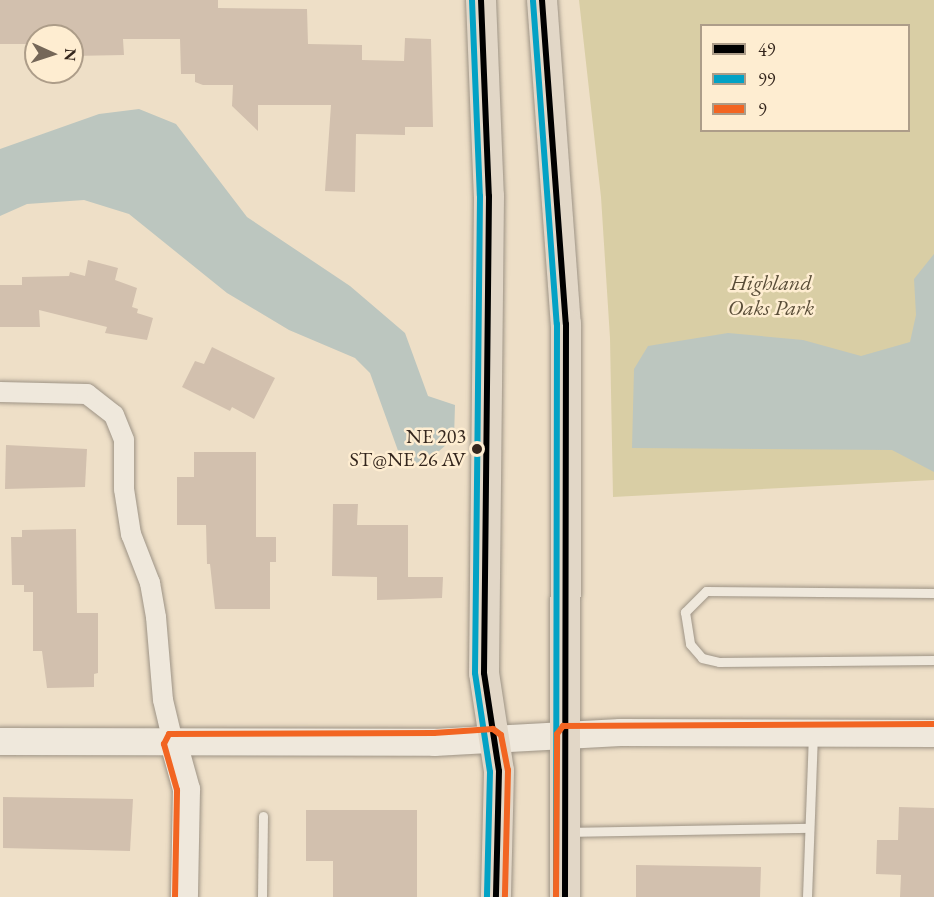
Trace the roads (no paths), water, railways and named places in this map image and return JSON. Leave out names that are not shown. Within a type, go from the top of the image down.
[{"type":"main road","points":[[481,0],[489,196],[484,673],[499,771],[496,897]]},
{"type":"main road","points":[[542,0],[566,324],[565,897]]},
{"type":"main road","points":[[0,741],[434,742],[566,734],[934,733]]},
{"type":"main road","points":[[173,742],[186,789],[184,897]]},
{"type":"street","points":[[0,392],[87,394],[114,415],[124,440],[124,489],[131,534],[150,583],[163,700],[173,742]]},
{"type":"lane","points":[[934,593],[706,591],[686,612],[690,644],[702,658],[719,662],[934,660]]},
{"type":"lane","points":[[807,897],[813,733]]},
{"type":"lane","points":[[262,897],[263,816]]},
{"type":"lane","points":[[566,832],[808,828]]},
{"type":"place","name":"NE 203 ST@NE 26 AV","points":[[477,449]]},
{"type":"park label","name":"Highland Oaks Park","points":[[771,294]]}]
